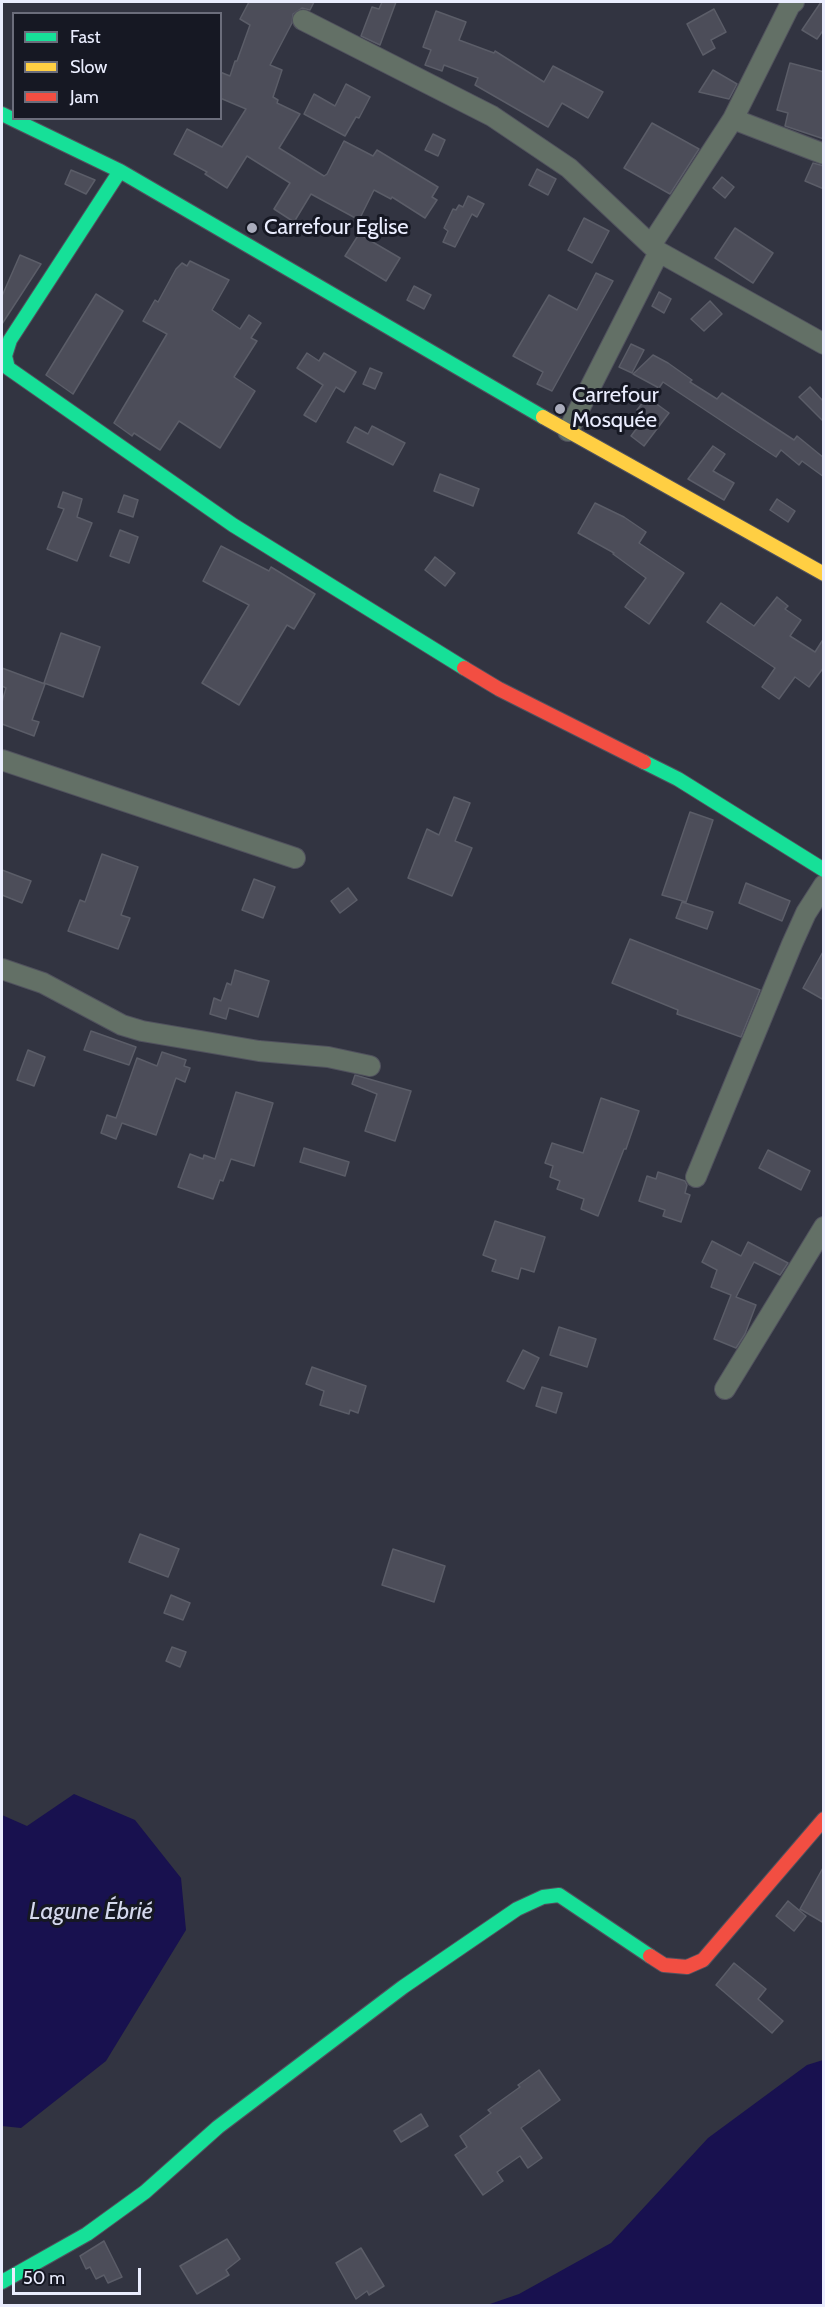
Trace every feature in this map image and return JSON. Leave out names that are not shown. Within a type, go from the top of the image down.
[{"type":"street","points":[[568,431],[655,248],[733,119],[791,3]]},
{"type":"street","points":[[303,20],[492,116],[569,168],[655,248],[824,344]]},
{"type":"street","points":[[733,119],[824,154]]},
{"type":"street","points":[[14,120],[120,171],[568,431],[824,574]]},
{"type":"street","points":[[120,171],[10,340],[5,356],[8,368],[254,538],[499,689],[678,779],[824,870]]},
{"type":"street","points":[[2,760],[295,858]]},
{"type":"street","points":[[696,1177],[792,944],[806,913],[824,885]]},
{"type":"street","points":[[2,969],[43,983],[122,1025],[142,1031],[259,1051],[328,1058],[370,1066]]},
{"type":"street","points":[[725,1389],[824,1227]]},
{"type":"street","points":[[2,2282],[87,2234],[145,2192],[218,2127],[403,1987],[517,1909],[543,1897],[559,1895],[664,1965],[687,1967],[703,1960],[824,1819]]},
{"type":"water","name":"Lagune Ébrié","points":[[74,1794],[135,1820],[181,1878],[186,1930],[106,2061],[21,2128],[2,2126],[2,1815],[27,1826]]},
{"type":"water","points":[[823,2060],[823,2305],[487,2305],[519,2294],[611,2243],[708,2138],[807,2065]]},
{"type":"building","points":[[249,2],[314,2],[310,10],[302,8],[293,14],[292,23],[270,65],[282,70],[273,97],[278,100],[277,103],[300,114],[279,148],[324,176],[344,141],[373,156],[377,150],[438,187],[432,197],[437,200],[425,218],[392,197],[391,199],[374,190],[359,220],[311,194],[294,222],[274,209],[290,183],[247,156],[227,188],[205,174],[207,172],[174,154],[187,129],[222,147],[246,109],[222,99],[222,73],[230,76],[250,25],[240,19]]},
{"type":"building","points":[[382,2],[396,2],[380,45],[361,36],[372,7],[379,9]]},
{"type":"building","points":[[821,2],[824,2],[824,29],[817,39],[802,30]]},
{"type":"building","points":[[714,9],[726,32],[711,40],[715,48],[703,55],[687,24]]},
{"type":"building","points":[[436,11],[466,22],[459,40],[494,53],[495,51],[544,82],[553,66],[603,92],[588,118],[562,103],[548,127],[475,85],[478,78],[444,65],[442,71],[425,65],[431,50],[423,47]]},
{"type":"building","points":[[790,63],[824,72],[824,139],[785,126],[788,113],[777,110]]},
{"type":"building","points":[[713,70],[737,84],[729,99],[699,92]]},
{"type":"building","points":[[346,84],[370,97],[359,118],[356,117],[345,136],[304,114],[314,94],[335,106]]},
{"type":"building","points":[[652,123],[699,149],[670,194],[624,168]]},
{"type":"building","points":[[433,134],[445,140],[438,156],[425,150]]},
{"type":"building","points":[[813,163],[824,166],[824,189],[805,181]]},
{"type":"building","points":[[537,169],[556,179],[548,195],[529,185]]},
{"type":"building","points":[[71,170],[95,180],[86,194],[65,184]]},
{"type":"building","points":[[722,177],[734,187],[725,198],[713,188]]},
{"type":"building","points":[[468,196],[484,204],[477,217],[472,214],[455,247],[443,242],[448,231],[444,228],[453,209],[456,210],[459,205],[463,207]]},
{"type":"building","points":[[584,218],[609,231],[592,263],[568,250]]},
{"type":"building","points":[[735,228],[773,253],[753,283],[715,258]]},
{"type":"building","points":[[359,234],[400,258],[386,281],[345,256]]},
{"type":"building","points":[[20,255],[41,264],[2,324],[2,296]]},
{"type":"building","points":[[190,261],[229,280],[212,310],[240,329],[249,315],[261,323],[251,338],[257,341],[234,377],[255,391],[220,448],[179,421],[160,450],[134,433],[132,436],[114,423],[167,334],[143,321],[155,300],[158,302],[176,269],[182,263],[187,266]]},
{"type":"building","points":[[596,273],[613,281],[552,391],[537,384],[543,372],[513,356],[549,295],[577,310]]},
{"type":"building","points":[[414,286],[431,295],[424,309],[407,300]]},
{"type":"building","points":[[659,292],[671,299],[664,313],[652,306]]},
{"type":"building","points":[[96,294],[123,311],[73,394],[46,375]]},
{"type":"building","points":[[710,301],[722,314],[704,331],[691,319]]},
{"type":"building","points":[[631,344],[644,350],[632,373],[619,367]]},
{"type":"building","points":[[307,353],[319,361],[324,353],[356,372],[344,392],[336,387],[316,422],[304,415],[323,385],[297,368]]},
{"type":"building","points":[[653,355],[668,363],[692,380],[690,382],[717,399],[722,393],[794,440],[797,436],[824,458],[824,477],[802,461],[799,465],[781,450],[776,457],[663,382],[659,388],[633,374]]},
{"type":"building","points":[[370,368],[382,373],[375,389],[363,384]]},
{"type":"building","points":[[810,387],[824,402],[824,422],[799,397]]},
{"type":"building","points":[[647,397],[669,413],[644,446],[631,436],[646,416],[637,410]]},
{"type":"building","points":[[372,426],[405,443],[393,465],[347,442],[355,427],[368,434]]},
{"type":"building","points":[[713,446],[725,454],[713,471],[734,483],[724,500],[688,479]]},
{"type":"building","points":[[440,474],[479,489],[473,506],[434,491]]},
{"type":"building","points":[[63,492],[82,499],[77,517],[92,523],[77,561],[47,549],[64,509],[58,507]]},
{"type":"building","points":[[124,495],[138,500],[133,517],[118,512]]},
{"type":"building","points":[[777,499],[795,511],[788,522],[770,510]]},
{"type":"building","points":[[595,503],[624,517],[646,532],[639,543],[684,573],[649,624],[625,607],[646,578],[614,553],[578,533]]},
{"type":"building","points":[[120,530],[138,537],[129,563],[110,556]]},
{"type":"building","points":[[221,546],[269,571],[271,567],[315,594],[294,629],[287,625],[239,705],[202,683],[249,605],[203,581]]},
{"type":"building","points":[[435,557],[455,573],[445,586],[425,570]]},
{"type":"building","points":[[777,597],[788,606],[785,609],[801,620],[790,636],[815,652],[824,638],[824,667],[809,687],[795,677],[779,699],[762,687],[775,668],[707,622],[721,603],[754,626]]},
{"type":"building","points":[[61,633],[100,647],[83,697],[44,683]]},
{"type":"building","points":[[2,668],[45,684],[32,720],[39,722],[34,736],[2,724],[2,702],[6,688],[2,686]]},
{"type":"building","points":[[454,797],[470,803],[455,841],[472,848],[452,896],[408,878],[427,829],[439,835]]},
{"type":"building","points":[[690,812],[713,820],[686,902],[662,895]]},
{"type":"building","points":[[102,854],[138,867],[121,915],[130,918],[118,949],[68,931],[80,900],[85,902]]},
{"type":"building","points":[[2,870],[31,881],[22,903],[2,895]]},
{"type":"building","points":[[254,879],[275,887],[263,918],[242,910]]},
{"type":"building","points":[[746,883],[790,901],[782,921],[739,903]]},
{"type":"building","points":[[348,888],[357,900],[340,913],[331,901]]},
{"type":"building","points":[[682,902],[713,912],[707,929],[676,918]]},
{"type":"building","points":[[630,939],[760,990],[741,1037],[677,1014],[678,1010],[612,983]]},
{"type":"building","points":[[824,950],[824,1000],[803,988]]},
{"type":"building","points":[[235,970],[269,981],[258,1017],[229,1008],[226,1019],[210,1014],[214,998],[221,1001],[227,983],[231,985]]},
{"type":"building","points":[[91,1031],[136,1047],[129,1065],[84,1050]]},
{"type":"building","points":[[28,1050],[45,1057],[34,1086],[17,1080]]},
{"type":"building","points":[[162,1052],[186,1060],[184,1066],[190,1068],[185,1082],[176,1078],[156,1135],[122,1123],[116,1139],[101,1133],[107,1115],[116,1118],[137,1058],[157,1066]]},
{"type":"building","points":[[355,1075],[411,1091],[395,1141],[365,1131],[377,1094],[352,1084]]},
{"type":"building","points":[[236,1092],[273,1103],[254,1166],[231,1159],[213,1199],[178,1187],[190,1154],[203,1159],[204,1155],[215,1159]]},
{"type":"building","points":[[601,1098],[639,1111],[598,1216],[581,1209],[584,1199],[557,1189],[560,1181],[550,1177],[553,1166],[545,1163],[552,1143],[583,1153]]},
{"type":"building","points":[[304,1148],[349,1162],[345,1176],[300,1162]]},
{"type":"building","points":[[768,1150],[810,1171],[801,1190],[759,1168]]},
{"type":"building","points":[[658,1172],[685,1181],[687,1185],[685,1193],[690,1195],[681,1222],[663,1216],[665,1210],[639,1201],[647,1176],[656,1179]]},
{"type":"building","points":[[495,1221],[545,1237],[534,1272],[521,1268],[518,1279],[492,1271],[496,1260],[483,1255]]},
{"type":"building","points":[[712,1241],[741,1256],[748,1242],[788,1263],[780,1275],[754,1262],[736,1297],[756,1305],[745,1334],[736,1348],[714,1339],[731,1295],[711,1287],[717,1270],[702,1262]]},
{"type":"building","points":[[559,1327],[596,1339],[587,1367],[550,1355]]},
{"type":"building","points":[[523,1350],[539,1358],[524,1389],[507,1381]]},
{"type":"building","points":[[312,1367],[366,1386],[358,1413],[350,1410],[349,1414],[320,1405],[324,1391],[306,1384]]},
{"type":"building","points":[[542,1387],[562,1393],[556,1413],[536,1406]]},
{"type":"building","points":[[140,1534],[179,1549],[168,1577],[129,1562]]},
{"type":"building","points":[[393,1549],[445,1566],[434,1602],[382,1585]]},
{"type":"building","points":[[171,1595],[190,1603],[183,1620],[164,1613]]},
{"type":"building","points":[[172,1647],[186,1652],[180,1667],[166,1661]]},
{"type":"building","points":[[824,1866],[824,1923],[800,1909]]},
{"type":"building","points":[[788,1901],[806,1916],[794,1931],[776,1916]]},
{"type":"building","points":[[734,1963],[766,1989],[758,1999],[783,2021],[772,2033],[716,1985]]},
{"type":"building","points":[[539,2070],[560,2100],[521,2128],[542,2158],[528,2168],[520,2156],[497,2172],[503,2181],[483,2195],[455,2155],[467,2147],[460,2136],[491,2113],[488,2110]]},
{"type":"building","points":[[421,2114],[428,2126],[401,2142],[394,2131]]},
{"type":"building","points":[[227,2239],[240,2259],[226,2270],[229,2275],[197,2294],[180,2266]]},
{"type":"building","points":[[104,2241],[122,2277],[108,2283],[104,2275],[96,2279],[90,2267],[86,2269],[80,2256]]},
{"type":"building","points":[[361,2248],[384,2286],[369,2295],[367,2291],[356,2299],[336,2263]]},
{"type":"traffic: fast","points":[[2,114],[12,119]]},
{"type":"traffic: fast","points":[[14,120],[120,171],[543,417]]},
{"type":"traffic: fast","points":[[120,171],[10,340],[5,356],[8,368],[233,525],[464,668]]},
{"type":"traffic: fast","points":[[644,762],[678,779],[824,870]]},
{"type":"traffic: fast","points":[[2,2282],[87,2234],[145,2192],[218,2127],[403,1987],[517,1909],[543,1897],[559,1895],[650,1956]]},
{"type":"traffic: slow","points":[[543,417],[824,574]]},
{"type":"traffic: jam","points":[[464,668],[499,689],[644,762]]},
{"type":"traffic: jam","points":[[650,1956],[664,1965],[687,1967],[703,1960],[824,1819]]},
{"type":"place","name":"Carrefour Eglise","points":[[252,228]]},
{"type":"place","name":"Carrefour Mosquée","points":[[560,409]]}]
